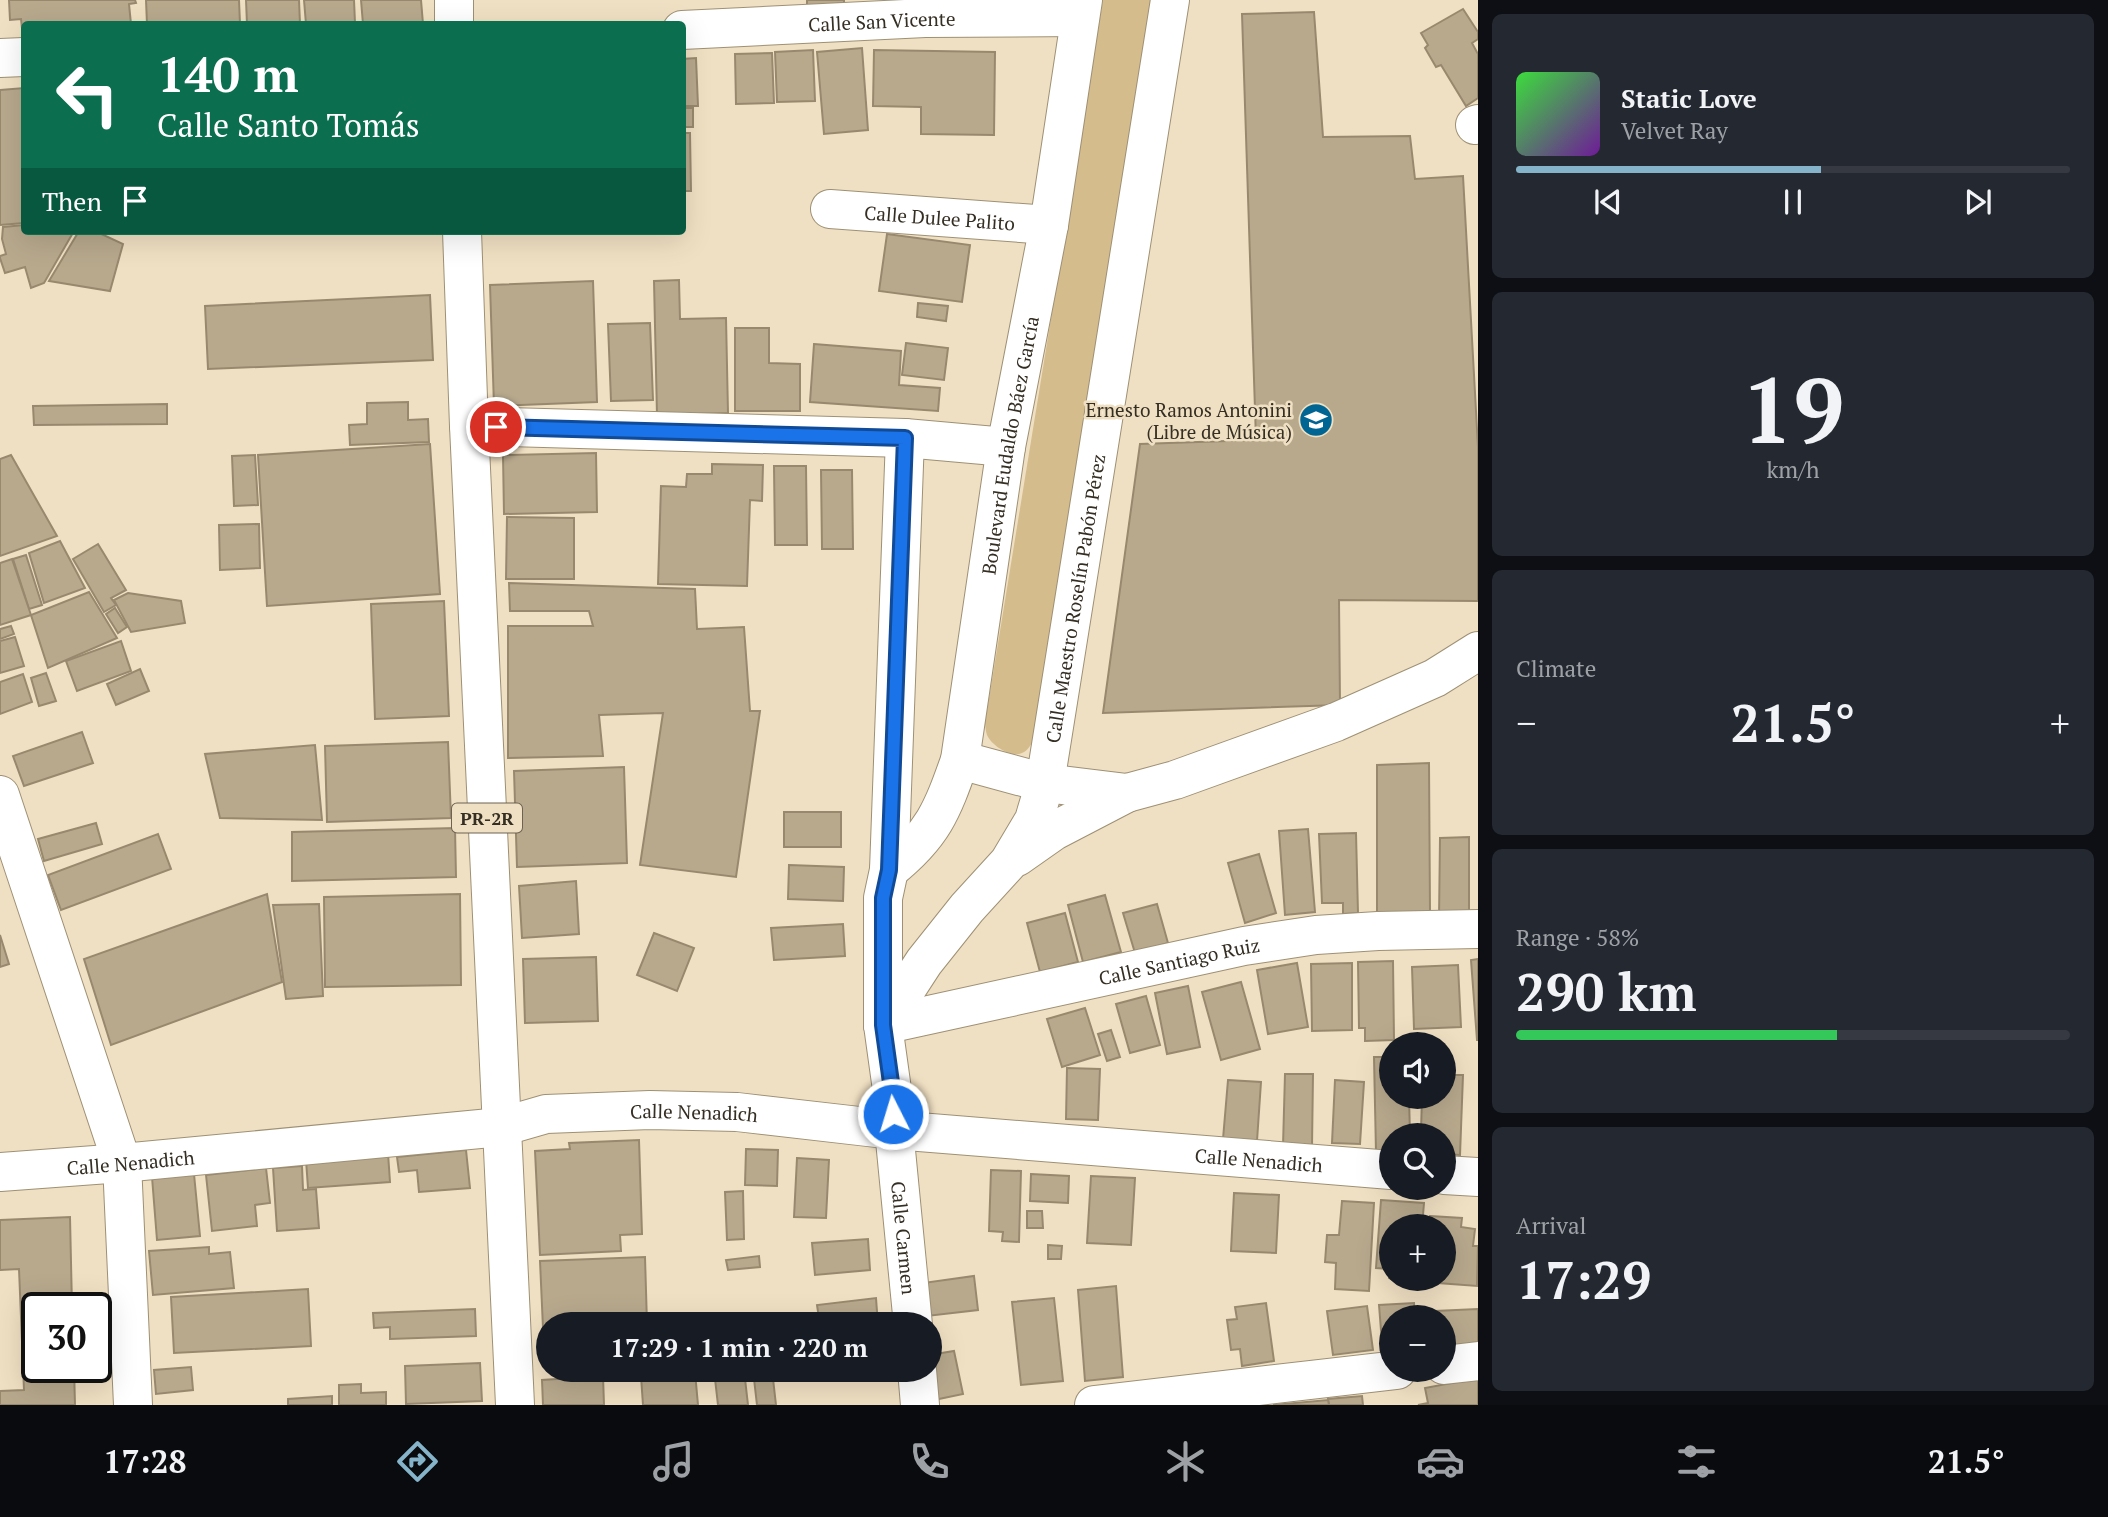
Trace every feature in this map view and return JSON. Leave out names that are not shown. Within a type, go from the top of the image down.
[{"type":"street","points":[[454,0],[454,21]]},
{"type":"street","name":"Calle Maestro Roselín Pabón Pérez","points":[[883,1025],[924,962],[967,908],[1009,862],[1034,820],[1045,783],[1170,0]]},
{"type":"street","name":"Calle San Vicente","points":[[686,30],[925,9],[1082,9]]},
{"type":"street","name":"Boulevard Eudaldo Báez García","points":[[889,870],[927,834],[942,810],[960,760],[1006,446],[1049,225],[1082,9]]},
{"type":"street","points":[[0,58],[21,57]]},
{"type":"street","name":"Calle Dulee Palito","points":[[830,209],[1049,225]]},
{"type":"street","name":"PR-2R","points":[[462,235],[515,1405]]},
{"type":"street","points":[[469,426],[905,438],[1006,446]]},
{"type":"street","name":"Calle Carmen","points":[[905,438],[889,870],[883,898],[883,1025],[893,1097],[912,1312]]},
{"type":"street","points":[[1009,862],[1054,831],[1127,793],[1175,780],[1336,722],[1435,678],[1478,651]]},
{"type":"street","points":[[960,760],[1045,783],[1127,793]]},
{"type":"street","points":[[0,795],[121,1163],[132,1405]]},
{"type":"street","name":"Calle Santiago Ruiz","points":[[883,1025],[1244,946],[1316,935],[1478,929]]},
{"type":"street","name":"Calle Nenadich","points":[[0,1172],[501,1127],[546,1114],[663,1111],[737,1112],[894,1130],[1379,1169]]},
{"type":"street","points":[[1456,1176],[1478,1177]]},
{"type":"street","points":[[1456,1364],[1478,1361]]},
{"type":"street","points":[[1094,1405],[1379,1372]]},
{"type":"street","points":[[918,1382],[920,1405]]},
{"type":"shaded area","points":[[1103,0],[1157,0],[1034,740],[1024,752],[1013,754],[993,743],[987,735],[985,723]]},
{"type":"building","points":[[9,0],[135,0],[136,3],[129,4],[131,21],[10,20]]},
{"type":"building","points":[[146,0],[239,0],[240,21],[147,21]]},
{"type":"building","points":[[246,0],[299,0],[300,21],[247,21]]},
{"type":"building","points":[[304,0],[354,0],[355,21],[306,21]]},
{"type":"building","points":[[361,0],[421,0],[423,21],[363,21]]},
{"type":"building","points":[[807,0],[844,0],[844,3],[807,7]]},
{"type":"building","points":[[1463,9],[1478,32],[1478,39],[1472,43],[1478,54],[1478,98],[1466,106],[1441,65],[1436,67],[1425,48],[1428,45],[1421,33]]},
{"type":"building","points":[[1314,12],[1323,137],[1410,136],[1415,179],[1463,176],[1478,447],[1478,601],[1339,600],[1340,705],[1103,713],[1140,444],[1256,440],[1242,14]]},
{"type":"building","points":[[862,48],[868,130],[824,134],[817,52]]},
{"type":"building","points":[[813,50],[815,101],[777,102],[775,52]]},
{"type":"building","points":[[874,50],[995,52],[994,135],[921,134],[921,107],[873,106]]},
{"type":"building","points":[[772,53],[774,103],[736,104],[735,54]]},
{"type":"building","points":[[696,58],[698,106],[686,106],[686,59]]},
{"type":"building","points":[[21,88],[21,223],[0,225],[0,90]]},
{"type":"building","points":[[686,108],[693,108],[693,127],[686,127]]},
{"type":"building","points":[[686,133],[690,133],[691,191],[686,191]]},
{"type":"building","points":[[21,225],[21,235],[72,235],[44,283],[31,288],[25,267],[5,273],[0,258],[6,254],[2,239],[3,227]]},
{"type":"building","points":[[887,234],[970,245],[962,302],[879,291]]},
{"type":"building","points":[[77,235],[104,235],[123,244],[110,291],[49,281]]},
{"type":"building","points":[[679,280],[680,319],[726,318],[728,413],[657,415],[654,281]]},
{"type":"building","points":[[593,281],[597,402],[494,406],[490,285]]},
{"type":"building","points":[[430,295],[433,360],[208,369],[205,306]]},
{"type":"building","points":[[918,303],[948,306],[946,321],[917,317]]},
{"type":"building","points":[[650,323],[653,400],[611,401],[608,324]]},
{"type":"building","points":[[735,328],[769,328],[769,363],[800,364],[800,411],[735,411]]},
{"type":"building","points":[[906,343],[948,348],[944,380],[902,375]]},
{"type":"building","points":[[814,344],[901,351],[899,385],[940,388],[938,411],[810,402]]},
{"type":"building","points":[[408,402],[408,420],[428,419],[429,442],[350,445],[349,425],[367,424],[367,403]]},
{"type":"building","points":[[167,404],[167,424],[34,425],[33,406]]},
{"type":"building","points":[[430,444],[440,594],[267,606],[258,455]]},
{"type":"building","points":[[596,453],[597,512],[504,514],[503,455]]},
{"type":"building","points":[[11,455],[57,536],[0,556],[0,459]]},
{"type":"building","points":[[255,455],[258,505],[234,506],[232,456]]},
{"type":"building","points":[[712,464],[763,465],[762,501],[750,500],[747,586],[658,584],[661,486],[686,487],[687,474],[712,474]]},
{"type":"building","points":[[774,466],[806,466],[807,545],[775,545]]},
{"type":"building","points":[[821,470],[852,470],[853,549],[822,549]]},
{"type":"building","points":[[507,517],[574,518],[574,579],[506,579]]},
{"type":"building","points":[[259,524],[260,568],[220,570],[219,525]]},
{"type":"building","points":[[60,541],[85,588],[44,603],[29,553]]},
{"type":"building","points":[[98,544],[126,590],[111,598],[116,605],[104,612],[73,559]]},
{"type":"building","points":[[26,555],[42,605],[29,609],[13,559]]},
{"type":"building","points":[[12,559],[31,615],[0,625],[0,563]]},
{"type":"building","points":[[509,583],[695,589],[697,629],[744,627],[750,711],[760,711],[736,877],[640,865],[663,713],[599,715],[603,756],[508,758],[508,626],[593,626],[589,611],[510,611]]},
{"type":"building","points":[[89,592],[117,638],[48,668],[31,615]]},
{"type":"building","points":[[128,593],[181,601],[185,623],[131,632],[114,600]]},
{"type":"building","points":[[444,601],[449,716],[375,719],[371,604]]},
{"type":"building","points":[[115,608],[127,627],[118,633],[106,614]]},
{"type":"building","points":[[11,626],[14,634],[0,639],[0,629]]},
{"type":"building","points":[[15,637],[24,666],[0,673],[0,641]]},
{"type":"building","points":[[121,641],[131,671],[77,691],[66,661]]},
{"type":"building","points":[[140,669],[149,691],[116,705],[107,684]]},
{"type":"building","points":[[46,673],[56,701],[39,706],[31,678]]},
{"type":"building","points":[[23,674],[32,702],[0,714],[0,682]]},
{"type":"building","points":[[82,732],[93,763],[24,786],[13,756]]},
{"type":"building","points":[[448,742],[451,818],[327,822],[325,746]]},
{"type":"building","points":[[315,745],[322,820],[220,818],[205,754]]},
{"type":"building","points":[[1429,763],[1430,913],[1377,913],[1377,765]]},
{"type":"building","points":[[624,767],[627,863],[517,867],[514,771]]},
{"type":"building","points":[[784,812],[841,812],[841,847],[784,847]]},
{"type":"building","points":[[96,823],[102,844],[44,861],[38,839]]},
{"type":"building","points":[[455,828],[456,877],[292,881],[292,832]]},
{"type":"building","points":[[1308,829],[1315,912],[1285,915],[1279,831]]},
{"type":"building","points":[[1356,833],[1358,913],[1343,914],[1343,903],[1322,903],[1319,834]]},
{"type":"building","points":[[158,834],[171,869],[61,910],[48,875]]},
{"type":"building","points":[[1469,837],[1469,919],[1439,919],[1440,838]]},
{"type":"building","points":[[1259,854],[1276,913],[1245,923],[1228,863]]},
{"type":"building","points":[[789,865],[844,867],[843,901],[788,899]]},
{"type":"building","points":[[576,881],[579,934],[522,938],[519,886]]},
{"type":"building","points":[[267,894],[282,982],[111,1045],[84,959]]},
{"type":"building","points":[[460,894],[461,985],[325,987],[324,897]]},
{"type":"building","points":[[1105,895],[1121,952],[1083,962],[1068,905]]},
{"type":"building","points":[[319,904],[323,996],[286,999],[273,905]]},
{"type":"building","points":[[1157,904],[1168,943],[1135,953],[1123,913]]},
{"type":"building","points":[[1065,913],[1078,962],[1040,972],[1027,923]]},
{"type":"building","points":[[843,924],[845,956],[774,960],[771,928]]},
{"type":"building","points":[[654,933],[694,948],[677,991],[637,975]]},
{"type":"building","points":[[0,935],[9,964],[0,967]]},
{"type":"building","points":[[596,957],[598,1021],[525,1023],[523,959]]},
{"type":"building","points":[[1478,959],[1478,1040],[1477,1040],[1471,960]]},
{"type":"building","points":[[1393,961],[1394,1032],[1379,1032],[1379,1041],[1365,1041],[1365,1028],[1359,1028],[1358,962]]},
{"type":"building","points":[[1297,963],[1308,1027],[1268,1034],[1257,970]]},
{"type":"building","points":[[1352,963],[1352,1030],[1312,1031],[1311,964]]},
{"type":"building","points":[[1458,965],[1461,1027],[1414,1029],[1412,967]]},
{"type":"building","points":[[1241,982],[1260,1049],[1221,1060],[1202,992]]},
{"type":"building","points":[[1188,986],[1200,1047],[1167,1054],[1155,993]]},
{"type":"building","points":[[1146,996],[1160,1045],[1130,1053],[1116,1004]]},
{"type":"building","points":[[1085,1008],[1100,1055],[1062,1067],[1047,1019]]},
{"type":"building","points":[[1111,1030],[1120,1057],[1107,1061],[1098,1034]]},
{"type":"building","points":[[1374,1057],[1379,1057],[1379,1109],[1409,1109],[1410,1123],[1379,1123],[1379,1152],[1376,1152]]},
{"type":"building","points":[[1067,1068],[1100,1069],[1098,1120],[1066,1119]]},
{"type":"building","points":[[1285,1074],[1313,1074],[1312,1147],[1283,1146]]},
{"type":"building","points":[[1456,1075],[1463,1075],[1460,1155],[1456,1155],[1456,1123],[1421,1123],[1422,1109],[1456,1109]]},
{"type":"building","points":[[1228,1080],[1261,1082],[1257,1141],[1223,1139]]},
{"type":"building","points":[[1335,1080],[1364,1082],[1360,1144],[1332,1143]]},
{"type":"building","points":[[639,1140],[642,1234],[620,1235],[621,1251],[540,1255],[535,1151],[570,1149],[569,1143]]},
{"type":"building","points":[[746,1149],[778,1150],[777,1186],[745,1185]]},
{"type":"building","points":[[466,1150],[470,1188],[419,1192],[417,1170],[399,1172],[397,1157]]},
{"type":"building","points":[[388,1153],[390,1182],[308,1188],[306,1160]]},
{"type":"building","points":[[797,1158],[829,1160],[826,1218],[794,1217]]},
{"type":"building","points":[[302,1166],[303,1190],[316,1189],[319,1228],[277,1231],[273,1168]]},
{"type":"building","points":[[266,1168],[270,1203],[255,1205],[257,1226],[212,1231],[206,1175]]},
{"type":"building","points":[[991,1170],[1021,1171],[1019,1242],[1002,1241],[1003,1232],[989,1231]]},
{"type":"building","points":[[194,1174],[200,1236],[157,1240],[152,1177]]},
{"type":"building","points":[[1031,1174],[1069,1176],[1068,1203],[1030,1201]]},
{"type":"building","points":[[1091,1176],[1135,1178],[1131,1245],[1087,1243]]},
{"type":"building","points":[[743,1191],[744,1239],[727,1240],[725,1192]]},
{"type":"building","points":[[1234,1193],[1279,1195],[1276,1253],[1231,1251]]},
{"type":"building","points":[[1381,1200],[1424,1203],[1423,1214],[1380,1214]]},
{"type":"building","points":[[1342,1201],[1374,1203],[1369,1291],[1335,1289],[1336,1263],[1325,1262],[1327,1235],[1339,1235]]},
{"type":"building","points":[[1027,1211],[1042,1211],[1043,1228],[1027,1228]]},
{"type":"building","points":[[70,1217],[72,1292],[21,1292],[21,1317],[19,1269],[0,1270],[0,1220]]},
{"type":"building","points":[[1456,1218],[1462,1218],[1461,1227],[1475,1229],[1473,1246],[1478,1246],[1477,1286],[1456,1284]]},
{"type":"building","points":[[1379,1227],[1379,1268],[1376,1268]]},
{"type":"building","points":[[868,1239],[870,1270],[815,1275],[812,1243]]},
{"type":"building","points":[[1048,1245],[1062,1246],[1061,1259],[1048,1259]]},
{"type":"building","points":[[209,1247],[209,1254],[230,1252],[234,1288],[153,1295],[149,1251]]},
{"type":"building","points":[[759,1256],[760,1267],[728,1270],[726,1260]]},
{"type":"building","points":[[645,1257],[647,1312],[542,1312],[540,1261]]},
{"type":"building","points":[[974,1276],[978,1310],[942,1314],[942,1312],[927,1312],[923,1283]]},
{"type":"building","points":[[1116,1286],[1123,1377],[1085,1381],[1078,1290]]},
{"type":"building","points":[[308,1289],[311,1346],[174,1353],[171,1297]]},
{"type":"building","points":[[876,1298],[877,1312],[818,1312],[817,1305]]},
{"type":"building","points":[[1054,1298],[1063,1381],[1021,1385],[1012,1302]]},
{"type":"building","points":[[1266,1303],[1274,1361],[1242,1366],[1240,1349],[1231,1350],[1227,1320],[1237,1319],[1235,1307]]},
{"type":"building","points":[[1414,1303],[1414,1305],[1379,1305]]},
{"type":"building","points":[[1367,1306],[1373,1350],[1333,1355],[1327,1311]]},
{"type":"building","points":[[475,1309],[476,1336],[390,1339],[390,1327],[374,1328],[373,1313]]},
{"type":"building","points":[[1478,1309],[1478,1347],[1456,1348],[1456,1310]]},
{"type":"building","points":[[954,1351],[963,1394],[934,1400],[931,1382],[942,1382],[942,1353]]},
{"type":"building","points":[[480,1363],[482,1401],[406,1404],[405,1366]]},
{"type":"building","points":[[191,1367],[193,1390],[156,1394],[154,1370]]},
{"type":"building","points":[[1478,1378],[1478,1405],[1418,1405],[1428,1403],[1425,1388]]},
{"type":"building","points":[[542,1382],[603,1382],[604,1405],[543,1405]]},
{"type":"building","points":[[641,1382],[696,1382],[698,1405],[643,1405]]},
{"type":"building","points":[[715,1382],[745,1382],[748,1405],[718,1405]]},
{"type":"building","points":[[754,1382],[773,1382],[776,1405],[757,1405]]},
{"type":"building","points":[[24,1383],[74,1383],[75,1405],[0,1405],[0,1391],[24,1390]]},
{"type":"building","points":[[361,1384],[361,1393],[386,1392],[386,1405],[339,1405],[339,1385]]},
{"type":"building","points":[[332,1396],[332,1405],[288,1405],[288,1399]]},
{"type":"building","points":[[1362,1396],[1363,1405],[1329,1405],[1328,1399]]},
{"type":"building","points":[[1328,1400],[1329,1405],[1273,1405]]},
{"type":"place","name":"Ernesto Ramos Antonini (Libre de Música)","points":[[1316,420]]},
{"type":"route","points":[[496,427],[905,438],[889,870],[883,898],[883,1025],[893,1114]]}]
